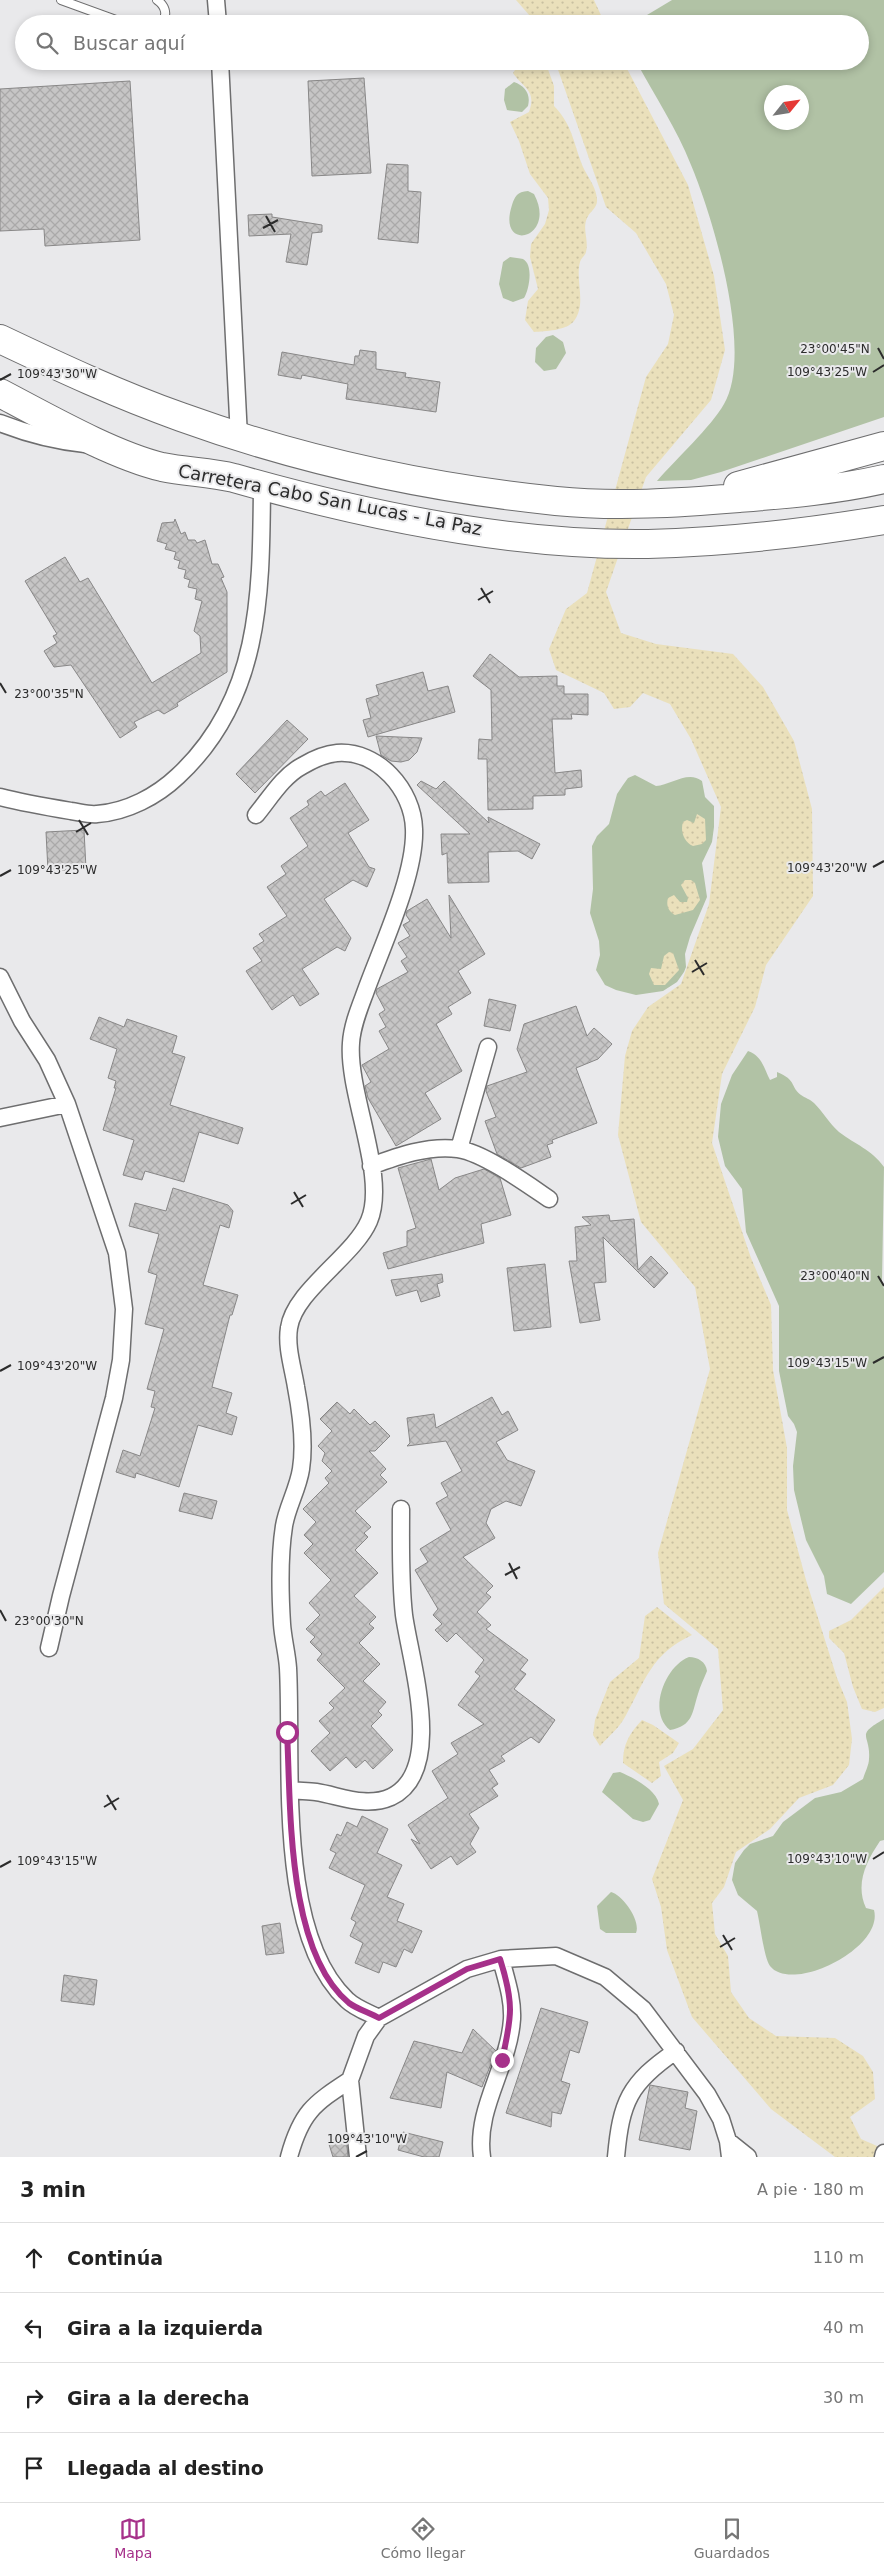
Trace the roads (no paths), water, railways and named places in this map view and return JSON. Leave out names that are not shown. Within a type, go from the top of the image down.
[{"type":"highway","name":"Carretera Cabo San Lucas - La Paz","points":[[0,338],[170,413],[239,437],[358,468],[430,482],[556,501],[652,503],[688,502],[814,491],[884,479]]},
{"type":"highway","name":"Carretera Cabo San Lucas - La Paz","points":[[0,393],[110,447],[162,467],[217,474],[400,518],[560,540],[646,544],[790,535],[884,520]]},
{"type":"highway","points":[[688,502],[787,471],[884,446]]},
{"type":"highway","points":[[790,535],[884,532]]},
{"type":"street","points":[[216,0],[217,15]]},
{"type":"street","points":[[220,70],[239,437]]},
{"type":"street","points":[[0,423],[25,433],[59,442],[110,447]]},
{"type":"street","points":[[0,797],[97,814],[135,805],[170,784],[196,759],[217,729],[232,701],[244,674],[252,644],[261,560],[262,486]]},
{"type":"street","points":[[256,815],[297,768],[315,758],[336,753],[356,755],[379,766],[398,781],[410,802],[414,828],[412,860],[357,1014],[351,1044],[352,1072],[371,1166],[374,1198],[369,1222],[348,1250],[302,1300],[289,1325],[289,1347],[300,1406],[301,1470],[284,1523],[281,1552],[282,1627],[288,1666],[290,1830],[296,1881],[310,1938],[327,1978],[349,2003],[379,2018]]},
{"type":"street","points":[[0,977],[68,1104],[117,1253],[124,1309],[121,1360],[114,1398],[61,1596],[50,1648]]},
{"type":"street","points":[[459,1149],[488,1047]]},
{"type":"street","points":[[0,1118],[68,1104]]},
{"type":"street","points":[[371,1166],[398,1156],[426,1150],[459,1149],[515,1175],[549,1199]]},
{"type":"street","points":[[290,1790],[372,1802],[391,1797],[403,1788],[412,1775],[421,1740],[420,1714],[404,1616],[400,1556],[401,1509]]},
{"type":"street","points":[[358,2157],[350,2080],[366,2036],[379,2018],[467,1969],[500,1959],[556,1956],[606,1977],[643,2009],[707,2094],[721,2120],[729,2149],[748,2157]]},
{"type":"street","points":[[482,2157],[481,2126],[502,2060],[512,2020],[510,1989],[500,1959]]},
{"type":"street","points":[[616,2157],[619,2127],[628,2097],[649,2069],[676,2051]]},
{"type":"street","points":[[289,2157],[299,2126],[310,2110],[322,2099],[350,2080]]},
{"type":"street","points":[[883,2157],[884,2153]]},
{"type":"lane","points":[[61,0],[102,15]]},
{"type":"lane","points":[[158,0],[162,3],[166,15]]}]
